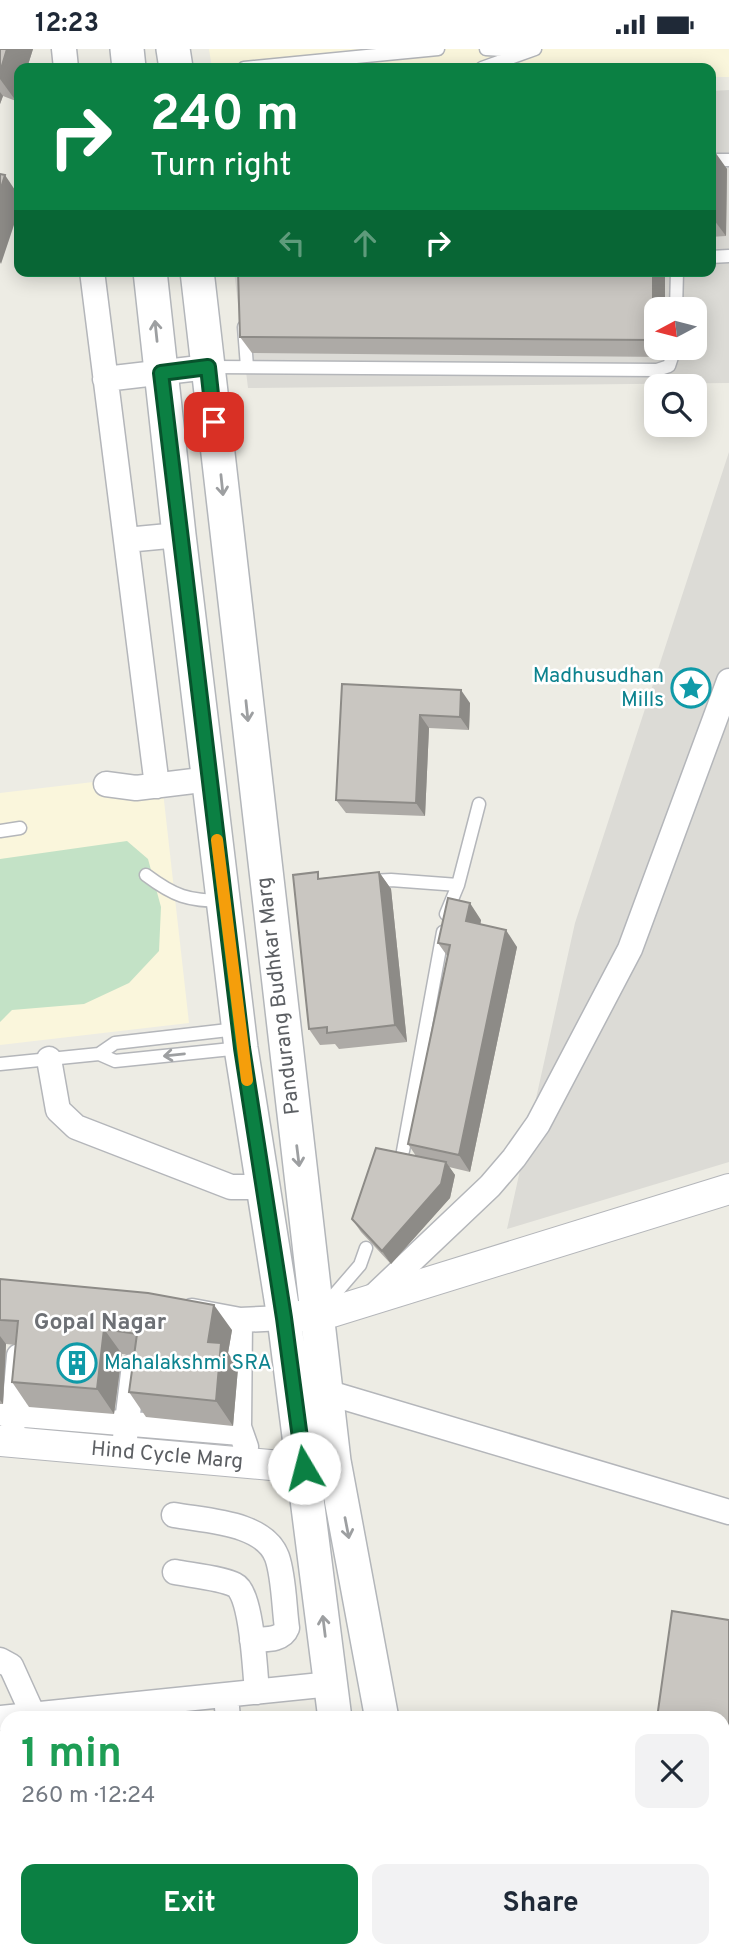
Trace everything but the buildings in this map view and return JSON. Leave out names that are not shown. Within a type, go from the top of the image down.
[{"type":"main road","name":"Pandurang Budhkar Marg","points":[[151,277],[179,535],[241,1038],[264,1187],[300,1317],[326,1391],[319,1464],[380,1711]]},
{"type":"main road","name":"Pandurang Budhkar Marg","points":[[198,277],[274,887],[300,1317],[319,1464],[334,1711]]},
{"type":"street","points":[[93,277],[157,786]]},
{"type":"street","points":[[106,379],[208,367]]},
{"type":"street","points":[[126,540],[179,535]]},
{"type":"street","points":[[372,1299],[490,1186],[514,1159],[538,1124],[630,949],[729,681]]},
{"type":"street","points":[[106,784],[136,788],[209,779]]},
{"type":"street","points":[[49,1059],[58,1109],[76,1127],[231,1187],[264,1187]]},
{"type":"street","points":[[174,1308],[240,1320],[300,1317],[372,1299],[729,1189]]},
{"type":"street","points":[[240,1320],[240,1433],[253,1464]]},
{"type":"street","points":[[6,1428],[20,1348]]},
{"type":"street","points":[[134,1365],[125,1438],[240,1433]]},
{"type":"street","points":[[326,1391],[729,1512]]},
{"type":"street","name":"Hind Cycle Marg","points":[[6,1428],[125,1438],[253,1464],[319,1464]]},
{"type":"street","points":[[174,1515],[251,1530],[271,1546],[277,1558],[287,1628],[285,1634],[280,1637],[252,1640]]},
{"type":"street","points":[[175,1571],[239,1588],[243,1595],[252,1640],[257,1692]]},
{"type":"street","points":[[0,1660],[11,1666],[32,1711]]},
{"type":"street","points":[[145,1711],[227,1707],[257,1692],[331,1685]]},
{"type":"lane","points":[[296,63],[438,49]]},
{"type":"lane","points":[[486,49],[530,50]]},
{"type":"lane","points":[[495,63],[530,50]]},
{"type":"lane","points":[[676,297],[677,277]]},
{"type":"lane","points":[[243,312],[247,367]]},
{"type":"lane","points":[[208,367],[657,370],[669,366],[671,361]]},
{"type":"lane","points":[[402,1151],[447,907],[458,885],[479,804]]},
{"type":"lane","points":[[0,831],[20,828]]},
{"type":"lane","points":[[146,875],[180,896],[198,901],[224,901]]},
{"type":"lane","points":[[352,882],[391,880],[458,885]]},
{"type":"lane","points":[[99,1054],[116,1061],[241,1038]]},
{"type":"lane","points":[[0,1063],[99,1054],[115,1044],[241,1038]]},
{"type":"lane","points":[[300,1317],[360,1265],[366,1248]]},
{"type":"shaded area","points":[[209,49],[729,49],[729,77],[716,77],[716,63],[211,63]]},
{"type":"shaded area","points":[[729,90],[729,383],[707,383],[707,374],[644,374],[644,384],[248,388],[235,277],[716,277],[716,91]]},
{"type":"shaded area","name":"Madhusudhan Mills","points":[[729,452],[729,1162],[507,1229],[575,923]]},
{"type":"shaded area","points":[[161,774],[189,1023],[0,1045],[0,793]]},
{"type":"green space","points":[[127,841],[148,859],[161,907],[159,951],[129,983],[84,1004],[12,1010],[0,1022],[0,859]]},
{"type":"slow traffic","points":[[217,840],[247,1080]]},
{"type":"place","name":"Madhusudhan Mills","points":[[691,688]]},
{"type":"place","name":"Mahalakshmi SRA","points":[[77,1363]]},
{"type":"district","name":"Gopal Nagar","points":[[100,1323]]},
{"type":"route","points":[[214,422],[208,367],[161,373],[242,1048],[284,1318],[304,1468]]}]
